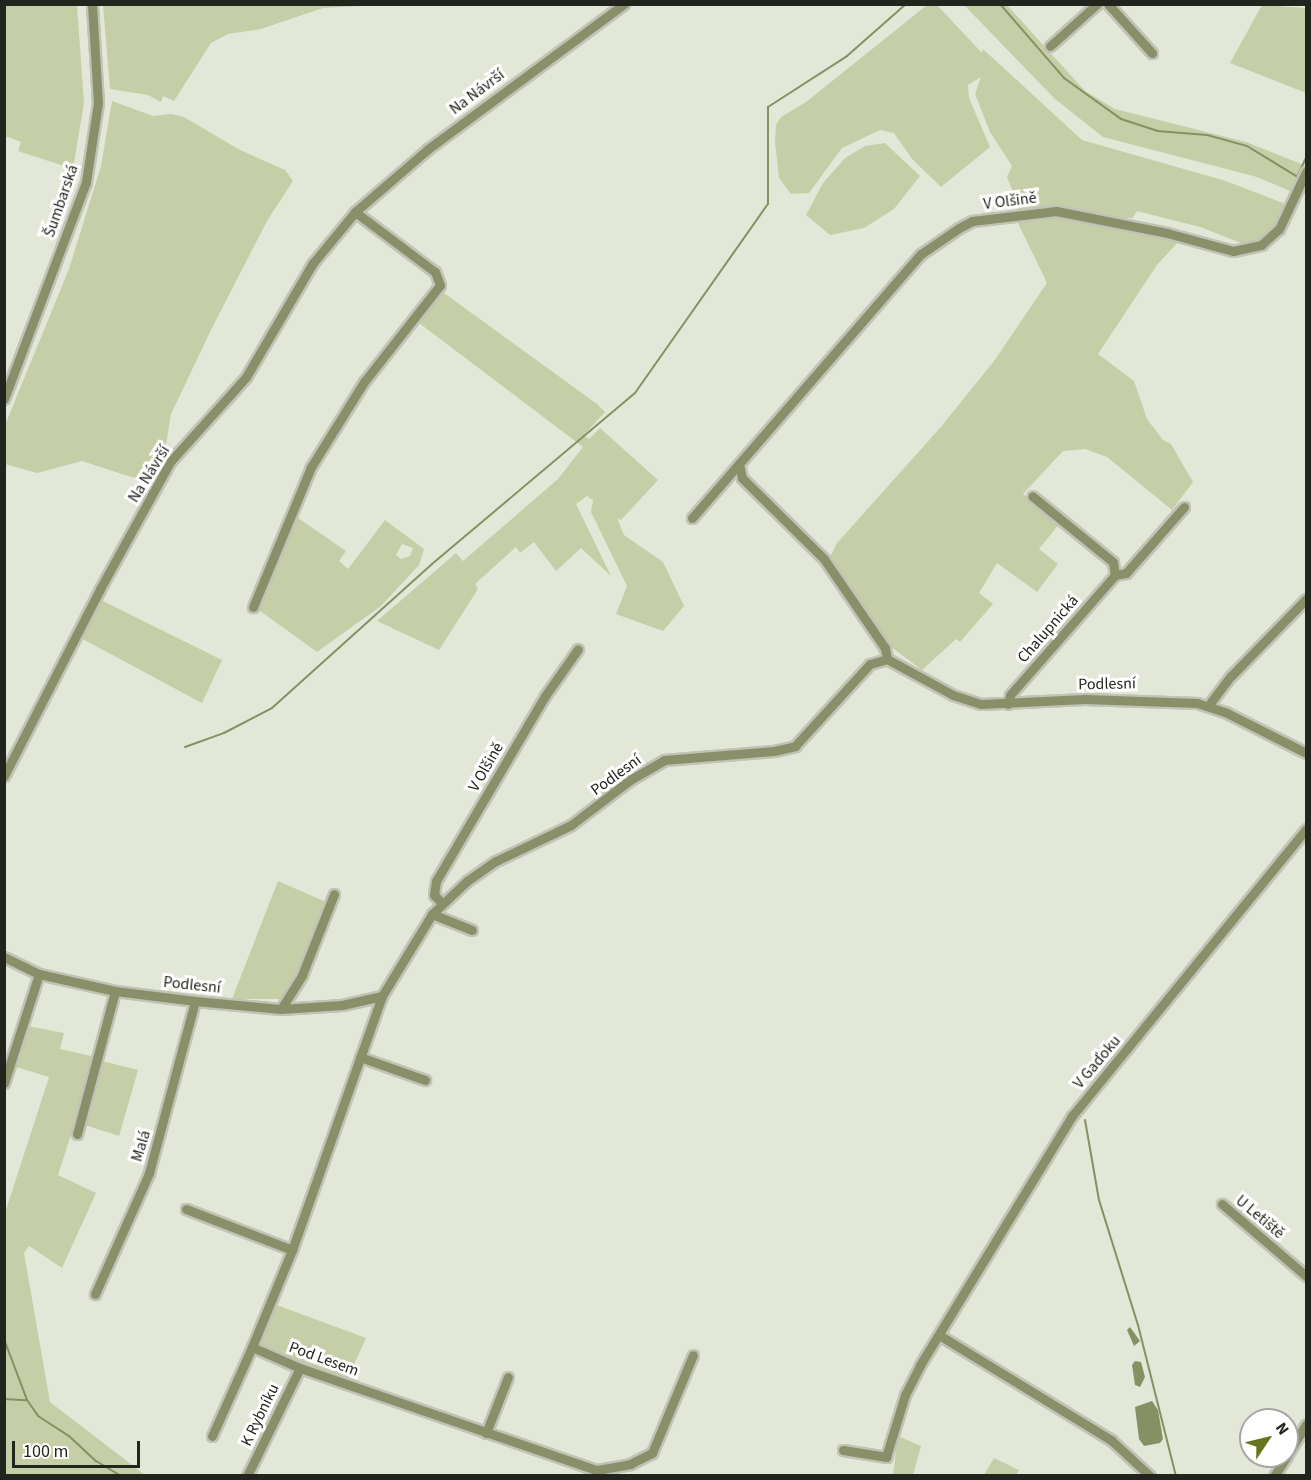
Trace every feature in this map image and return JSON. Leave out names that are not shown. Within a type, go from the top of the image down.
[{"type":"street","name":"Šumbarská","points":[[4,399],[86,182],[98,103],[93,4]]},
{"type":"street","name":"Na Návrší","points":[[4,776],[100,589],[170,462],[246,377],[313,262],[355,212],[428,148],[624,4]]},
{"type":"street","points":[[1050,46],[1097,4]]},
{"type":"street","points":[[1108,4],[1152,53]]},
{"type":"street","name":"V Olšině","points":[[692,518],[921,254],[972,221],[1056,211],[1167,232],[1233,251],[1261,245],[1278,229],[1306,172]]},
{"type":"street","points":[[253,607],[311,467],[364,382],[440,285],[435,272],[355,212]]},
{"type":"street","points":[[739,464],[742,478],[783,514],[824,559],[885,648],[887,659]]},
{"type":"street","points":[[1032,496],[1113,562],[1115,575]]},
{"type":"street","name":"Chalupnická","points":[[1008,704],[1010,695],[1115,575],[1126,573],[1184,507]]},
{"type":"street","points":[[1208,706],[1231,676],[1306,598]]},
{"type":"street","name":"V Olšině","points":[[442,903],[434,895],[436,881],[545,696],[578,649]]},
{"type":"street","name":"Podlesní","points":[[4,957],[39,974],[115,991],[195,1001],[281,1009],[342,1005],[382,996],[432,914],[442,903],[496,861],[571,825],[664,760],[774,752],[795,746],[870,664],[887,659],[953,695],[981,704],[1145,699],[1208,706],[1306,753]]},
{"type":"street","name":"V Gaďoku","points":[[843,1450],[886,1457],[905,1395],[1072,1116],[1306,829]]},
{"type":"street","points":[[281,1009],[302,975],[334,894]]},
{"type":"street","points":[[432,914],[471,930]]},
{"type":"street","points":[[4,1083],[39,974]]},
{"type":"street","points":[[77,1134],[115,991]]},
{"type":"street","points":[[212,1436],[292,1250],[382,996]]},
{"type":"street","name":"Malá","points":[[95,1294],[149,1173],[195,1001]]},
{"type":"street","points":[[360,1057],[425,1080]]},
{"type":"street","name":"U Letiště","points":[[1222,1204],[1306,1276]]},
{"type":"street","points":[[186,1209],[292,1250]]},
{"type":"street","points":[[939,1335],[1110,1440],[1150,1476]]},
{"type":"street","name":"Pod Lesem","points":[[252,1347],[300,1368],[585,1468],[610,1469],[630,1464],[652,1453],[660,1440],[693,1355]]},
{"type":"street","name":"K Rybníku","points":[[247,1476],[300,1368]]},
{"type":"street","points":[[486,1433],[508,1377]]},
{"type":"shaded area","points":[[5,4],[77,5],[84,103],[73,169],[18,151],[21,142],[5,136]]},
{"type":"shaded area","points":[[103,4],[377,5],[323,8],[261,29],[228,34],[211,43],[174,101],[163,96],[161,102],[148,95],[110,89]]},
{"type":"shaded area","points":[[927,5],[938,6],[982,53],[983,49],[1082,140],[1226,181],[1283,203],[1285,214],[1275,230],[1258,243],[1241,243],[1200,227],[1137,211],[1133,218],[1056,211],[1014,215],[1019,207],[1007,177],[1012,166],[990,132],[975,94],[981,77],[968,85],[969,98],[990,147],[941,187],[912,159],[894,133],[880,130],[842,148],[809,193],[791,194],[779,178],[775,142],[776,125],[781,117],[806,102]]},
{"type":"shaded area","points":[[964,5],[1007,5],[1085,91],[1115,109],[1246,142],[1299,163],[1305,167],[1292,192],[1257,177],[1103,137],[1055,99]]},
{"type":"shaded area","points":[[1262,5],[1306,8],[1306,93],[1230,63]]},
{"type":"shaded area","points":[[112,101],[153,116],[171,114],[184,117],[240,150],[285,170],[293,181],[267,221],[211,330],[171,414],[164,457],[155,470],[139,478],[82,461],[37,473],[5,464],[5,425],[69,269],[101,166]]},
{"type":"shaded area","points":[[885,143],[920,176],[894,209],[864,228],[830,235],[806,215],[823,183],[845,158],[865,146]]},
{"type":"shaded area","points":[[1057,217],[1123,222],[1179,241],[1157,265],[1098,354],[1134,381],[1147,419],[1163,440],[1171,444],[1193,482],[1172,510],[1107,457],[1085,449],[1063,451],[1023,494],[1060,523],[1039,549],[1058,564],[1037,592],[997,563],[979,593],[993,604],[960,642],[956,639],[922,670],[887,644],[829,559],[837,543],[940,428],[994,361],[1047,283],[1017,221]]},
{"type":"shaded area","points":[[444,293],[597,404],[605,412],[584,435],[589,439],[600,428],[658,480],[621,520],[617,518],[624,535],[663,562],[684,606],[663,631],[616,614],[627,586],[591,512],[593,500],[587,496],[576,504],[611,576],[581,548],[556,571],[534,542],[520,553],[516,547],[475,584],[478,589],[439,650],[377,621],[456,553],[463,561],[558,479],[583,447],[419,323]]},
{"type":"shaded area","points":[[298,518],[346,551],[339,561],[348,569],[385,520],[424,549],[419,565],[381,606],[317,652],[256,608]],"holes":[[[402,544],[413,548],[410,556],[401,559],[396,555]]]},
{"type":"shaded area","points":[[97,598],[222,660],[202,703],[77,636]]},
{"type":"shaded area","points":[[278,881],[326,902],[297,974],[282,999],[232,999]]},
{"type":"shaded area","points":[[28,1026],[64,1033],[60,1049],[96,1057],[58,1175],[96,1193],[62,1268],[29,1246],[24,1253],[50,1402],[145,1475],[5,1476],[5,1213],[49,1077],[13,1066]]},
{"type":"shaded area","points":[[102,1061],[138,1070],[119,1136],[85,1125]]},
{"type":"shaded area","points":[[274,1304],[366,1338],[346,1382],[265,1350],[259,1339]]},
{"type":"shaded area","points":[[1130,1327],[1140,1341],[1134,1346],[1127,1330]]},
{"type":"shaded area","points":[[1135,1361],[1141,1362],[1145,1377],[1140,1387],[1135,1385],[1132,1365]]},
{"type":"shaded area","points":[[1152,1401],[1158,1410],[1163,1439],[1160,1443],[1144,1446],[1139,1439],[1135,1407]]},
{"type":"shaded area","points":[[898,1436],[921,1446],[913,1475],[893,1475]]},
{"type":"shaded area","points":[[994,1458],[1019,1470],[1016,1475],[984,1475]]},
{"type":"waterway","points":[[185,747],[224,733],[272,708],[432,564],[635,393],[768,204],[768,107],[847,56],[906,4]]},
{"type":"waterway","points":[[1000,4],[1064,78],[1121,119],[1157,131],[1207,135],[1247,146],[1301,179]]},
{"type":"waterway","points":[[1297,177],[1306,158]]},
{"type":"waterway","points":[[1085,1120],[1099,1200],[1138,1325],[1176,1476]]},
{"type":"waterway","points":[[4,1339],[27,1400],[38,1416],[69,1436],[96,1461],[121,1476]]},
{"type":"waterway","points":[[4,1399],[26,1400]]}]
